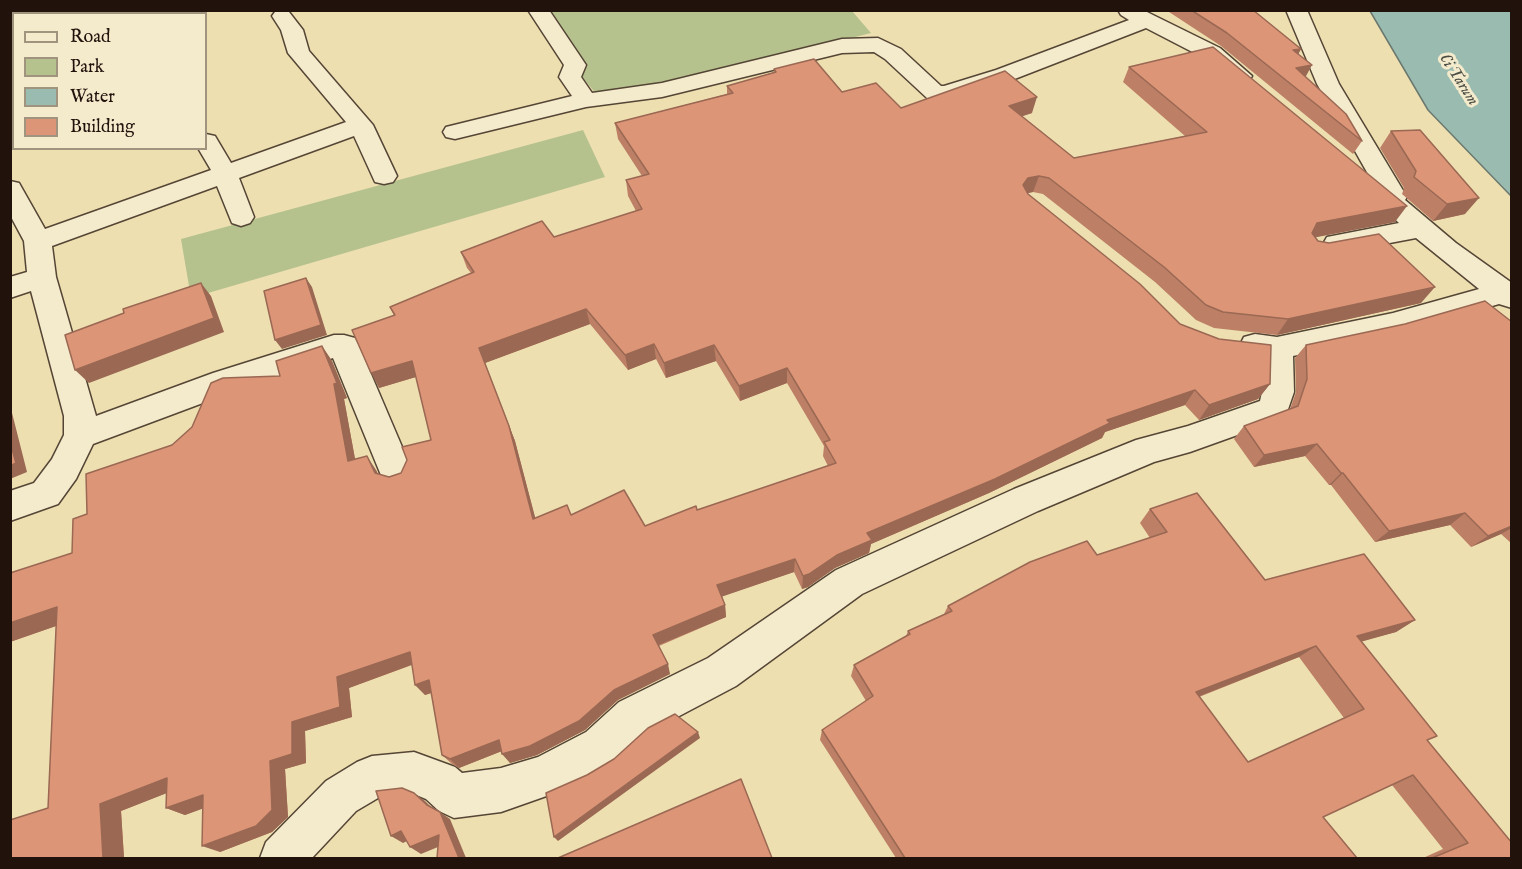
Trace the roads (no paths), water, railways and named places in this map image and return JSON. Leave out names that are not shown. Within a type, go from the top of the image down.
[{"type":"street","points":[[538,10],[575,65],[570,77],[586,100]]},
{"type":"street","points":[[1296,10],[1328,84],[1401,209]]},
{"type":"street","points":[[455,132],[586,100],[612,99],[662,90],[842,46],[878,45],[893,54],[935,93],[946,93],[1004,75],[1137,15],[1212,53],[1258,90]]},
{"type":"street","points":[[282,16],[292,30],[299,52],[361,125],[384,176]]},
{"type":"street","points":[[38,241],[361,125]]},
{"type":"street","points":[[207,143],[225,173],[241,217]]},
{"type":"street","points":[[1347,164],[1421,228],[1508,295]]},
{"type":"street","points":[[10,506],[46,494],[64,469],[81,435],[80,416],[42,277],[38,241],[11,192]]},
{"type":"street","points":[[1317,248],[1421,228]]},
{"type":"street","points":[[10,288],[42,277]]},
{"type":"street","points":[[1232,343],[1277,348],[1392,324],[1508,295]]},
{"type":"street","points":[[81,435],[235,379],[334,346],[344,346],[397,475]]},
{"type":"street","points":[[282,858],[341,796],[372,777],[414,773],[440,782],[454,796],[501,790],[540,778],[574,763],[601,747],[634,717],[722,672],[849,582],[1026,500],[1137,454],[1190,439],[1275,409],[1278,392],[1277,348]]},
{"type":"water","name":"Ci Tarum","points":[[1370,11],[1511,11],[1511,196],[1428,110]]}]
